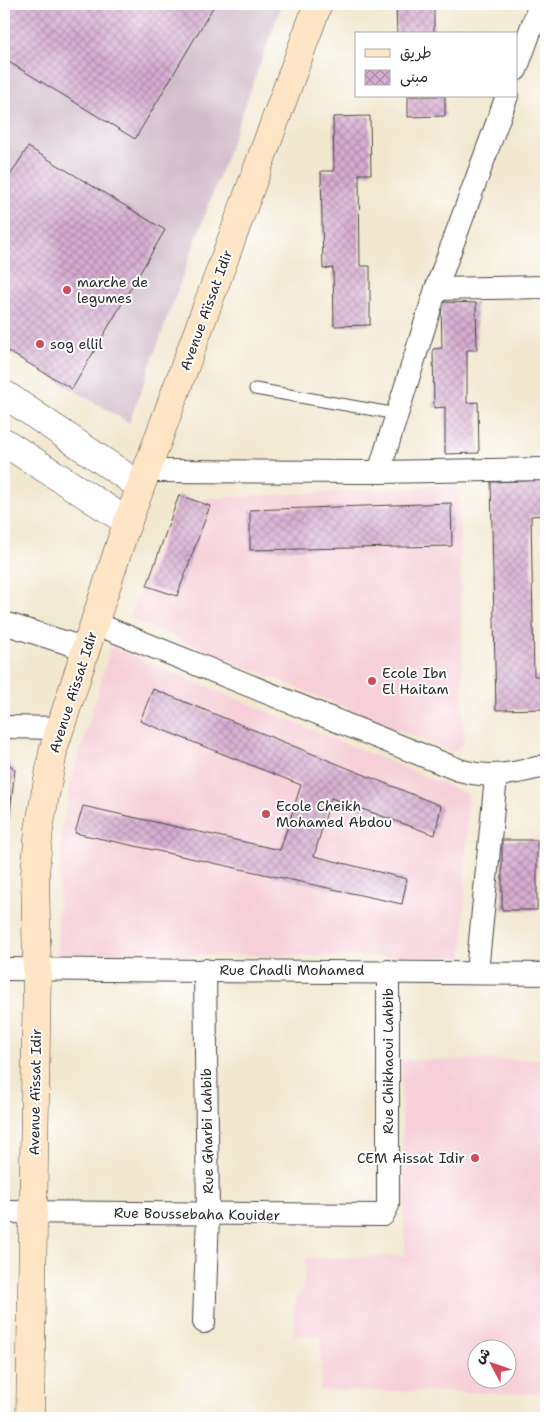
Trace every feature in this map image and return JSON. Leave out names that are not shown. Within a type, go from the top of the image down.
[{"type":"main road","name":"Avenue Aïssat Idir","points":[[30,1418],[37,970],[36,874],[39,830],[46,780],[94,623],[143,479],[318,4]]},
{"type":"street","points":[[518,64],[540,4]]},
{"type":"street","points":[[379,472],[436,289],[506,98]]},
{"type":"street","points":[[436,289],[546,287]]},
{"type":"street","points":[[4,394],[143,479],[546,469]]},
{"type":"street","points":[[4,442],[128,522]]},
{"type":"street","points":[[4,622],[86,649]]},
{"type":"street","points":[[94,623],[459,770],[481,776],[496,777],[546,766]]},
{"type":"street","points":[[4,727],[61,728]]},
{"type":"street","points":[[477,972],[496,777]]},
{"type":"street","name":"Rue Chadli Mohamed","points":[[4,969],[388,971],[546,974]]},
{"type":"street","name":"Rue Gharbi Lahbib","points":[[204,1322],[208,1214],[206,970]]},
{"type":"street","name":"Rue Chikhaoui Lahbib","points":[[387,1210],[388,971]]},
{"type":"street","name":"Rue Boussebaha Kouider","points":[[4,1212],[378,1217],[387,1210]]},
{"type":"lane","points":[[255,389],[397,414]]},
{"type":"shaded area","points":[[4,4],[282,4],[129,423],[4,348]]},
{"type":"shaded area","name":"Ecole Ibn El Haitam","points":[[459,485],[464,744],[452,752],[129,618],[178,500]]},
{"type":"shaded area","name":"Ecole Cheikh Mohamed Abdou","points":[[111,647],[468,794],[463,957],[57,954],[61,834],[71,782]]},
{"type":"shaded area","name":"CEM Aissat Idir","points":[[546,1059],[546,1394],[320,1390],[321,1336],[293,1336],[294,1306],[303,1286],[306,1258],[405,1256],[401,1060]]},
{"type":"building","points":[[4,4],[215,4],[135,139],[4,59]]},
{"type":"building","points":[[396,4],[434,4],[434,32],[397,32]]},
{"type":"building","points":[[408,98],[445,98],[445,116],[408,117]]},
{"type":"building","points":[[370,116],[371,174],[359,174],[360,266],[370,266],[370,325],[334,326],[333,268],[323,269],[321,171],[334,171],[333,117]]},
{"type":"building","name":"marche de legumes","points":[[28,147],[165,230],[72,389],[4,349],[4,185]]},
{"type":"building","points":[[441,302],[476,303],[477,350],[467,350],[467,403],[478,402],[479,453],[445,454],[445,407],[434,408],[433,349],[442,348]]},
{"type":"building","points":[[546,480],[546,515],[531,516],[534,676],[546,676],[546,709],[496,710],[491,482]]},
{"type":"building","points":[[179,495],[210,506],[177,596],[147,586]]},
{"type":"building","points":[[451,503],[452,546],[250,550],[250,510]]},
{"type":"building","points":[[153,689],[441,806],[435,835],[331,798],[314,856],[407,879],[402,904],[75,833],[83,806],[280,850],[301,785],[140,721]]},
{"type":"building","points":[[4,759],[15,770],[5,854],[4,854]]},
{"type":"building","points":[[502,840],[537,840],[537,910],[502,910]]},
{"type":"place","name":"marche de legumes","points":[[67,290]]},
{"type":"place","name":"sog ellil","points":[[40,344]]},
{"type":"place","name":"Ecole Ibn El Haitam","points":[[372,681]]},
{"type":"place","name":"Ecole Cheikh Mohamed Abdou","points":[[266,814]]},
{"type":"place","name":"CEM Aissat Idir","points":[[475,1158]]}]
